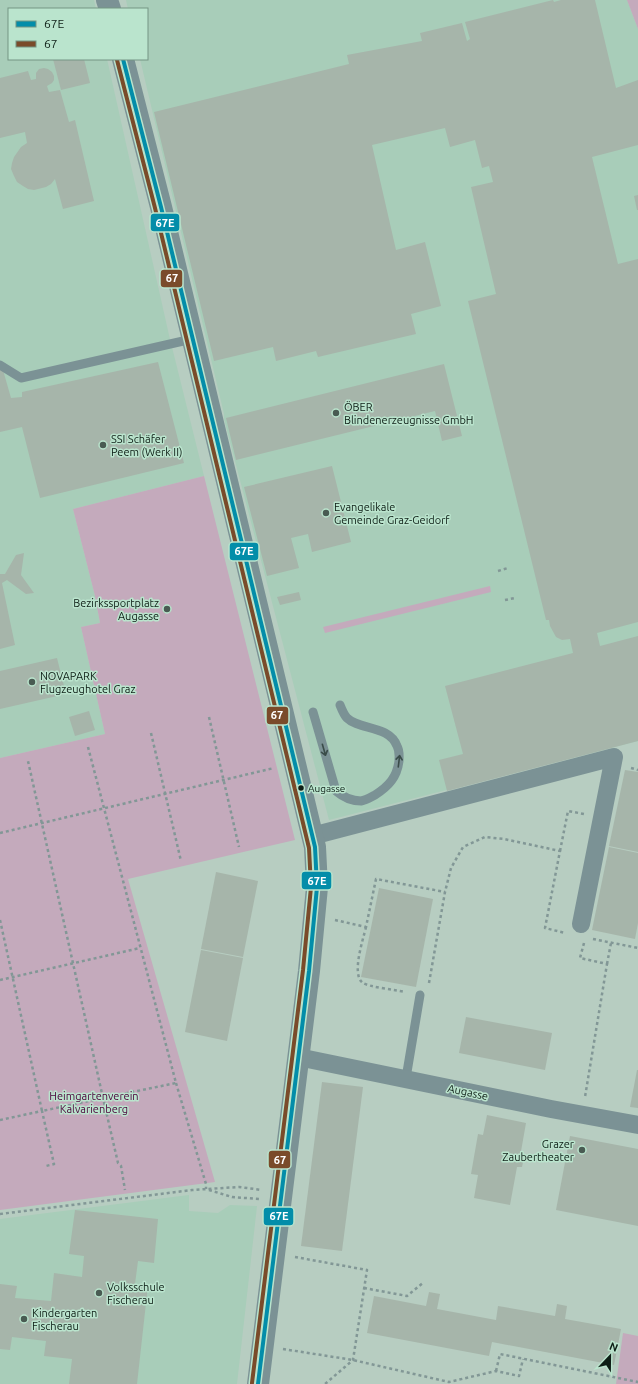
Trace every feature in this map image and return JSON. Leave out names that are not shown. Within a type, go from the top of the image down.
[{"type":"street","points":[[123,60],[161,207],[315,847],[317,887],[309,971],[258,1384]]},
{"type":"street","points":[[312,836],[614,757],[579,932]]},
{"type":"street","name":"Augasse","points":[[298,1058],[406,1078],[582,1115],[638,1125]]},
{"type":"lane","points":[[0,365],[21,378],[192,339]]},
{"type":"lane","points":[[313,712],[336,791],[350,800],[362,801],[370,798],[392,781],[398,772],[400,753],[397,744],[389,735],[348,719],[340,705]]},
{"type":"lane","points":[[406,1078],[420,995]]},
{"type":"path","points":[[498,571],[508,568]]},
{"type":"path","points":[[505,600],[515,598]]},
{"type":"path","points":[[209,717],[239,848]]},
{"type":"path","points":[[151,733],[181,861]]},
{"type":"path","points":[[88,747],[176,1083],[207,1189]]},
{"type":"path","points":[[28,761],[118,1163],[121,1166],[125,1190]]},
{"type":"path","points":[[0,833],[277,768]]},
{"type":"path","points":[[602,818],[568,811],[545,928],[579,932],[580,958],[607,964]]},
{"type":"path","points":[[445,892],[376,879],[357,971],[358,978],[363,984],[420,995],[427,990],[445,892],[451,868],[464,847],[485,837],[504,839],[560,851]]},
{"type":"path","points":[[333,919],[366,927]]},
{"type":"path","points":[[0,920],[54,1164],[46,1166]]},
{"type":"path","points":[[592,939],[638,948]]},
{"type":"path","points":[[582,1115],[611,943]]},
{"type":"path","points":[[0,980],[140,948]]},
{"type":"path","points":[[0,1120],[176,1083]]},
{"type":"path","points":[[0,1214],[207,1189],[239,1187],[262,1190]]},
{"type":"path","points":[[207,1189],[232,1198],[261,1200]]},
{"type":"path","points":[[292,1257],[367,1270],[353,1360],[326,1384]]},
{"type":"path","points":[[364,1288],[407,1296],[424,1282]]},
{"type":"path","points":[[282,1349],[353,1360],[449,1382],[496,1371],[519,1376],[523,1359]]},
{"type":"path","points":[[496,1371],[500,1354],[638,1382]]},
{"type":"shaded area","points":[[0,0],[94,0],[96,8],[8,8],[8,60],[107,60],[169,335],[204,476],[73,509],[95,596],[100,623],[81,627],[105,734],[0,758]]},
{"type":"shaded area","points":[[126,0],[627,0],[638,29],[638,741],[329,820],[224,419],[140,60],[148,60],[148,8],[128,8]]},
{"type":"shaded area","points":[[189,1195],[189,1211],[218,1213],[230,1205],[257,1206],[237,1384],[0,1384],[0,1219]]},
{"type":"green space","points":[[627,0],[638,0],[638,29]]},
{"type":"green space","name":"Heimgartenverein Kalvarienberg","points":[[204,476],[295,840],[128,879],[215,1182],[0,1210],[0,758],[105,734],[81,627],[100,623],[95,596],[73,509]]},
{"type":"green space","points":[[490,586],[491,592],[325,633],[323,627]]},
{"type":"green space","points":[[623,1333],[638,1336],[638,1384],[616,1384]]},
{"type":"building","points":[[553,0],[554,2],[561,0],[595,0],[616,88],[638,80],[638,145],[592,157],[618,264],[638,259],[638,622],[597,633],[600,646],[638,636],[638,741],[447,791],[439,760],[463,754],[445,686],[573,653],[570,639],[562,640],[556,637],[550,626],[549,620],[546,620],[468,301],[496,294],[471,187],[493,182],[489,166],[482,168],[475,140],[450,147],[445,128],[372,145],[396,250],[425,242],[441,306],[411,314],[416,334],[318,357],[316,351],[276,361],[273,347],[214,361],[154,112],[349,64],[347,55],[422,41],[420,33],[462,23],[467,41],[470,39],[465,22]]},
{"type":"building","points":[[53,60],[84,60],[90,83],[61,90]]},
{"type":"building","points":[[44,68],[52,72],[54,76],[52,83],[47,86],[49,92],[60,90],[69,122],[75,120],[94,201],[63,209],[55,179],[46,187],[34,190],[28,189],[17,182],[14,176],[11,169],[12,163],[21,147],[27,143],[25,132],[0,138],[0,78],[28,71],[31,80],[36,79],[36,73],[39,69]]},
{"type":"building","points":[[638,195],[638,210],[637,210],[634,196]]},
{"type":"building","name":"SSI Schäfer Peem (Werk II)","points":[[158,362],[184,463],[40,498],[22,427],[0,432],[0,370],[3,370],[11,398],[22,397],[22,392]]},
{"type":"building","name":"ÖBER Blindenerzeugnisse GmbH","points":[[444,364],[462,436],[442,441],[435,411],[236,460],[226,418]]},
{"type":"building","points":[[332,466],[351,542],[312,552],[308,534],[291,538],[299,568],[267,576],[244,487]]},
{"type":"building","points":[[24,553],[21,575],[34,593],[26,594],[7,580],[2,583],[15,645],[0,649],[0,574],[5,574],[16,555]]},
{"type":"building","points":[[299,592],[301,600],[280,605],[277,597]]},
{"type":"building","name":"NOVAPARK Flugzeughotel Graz","points":[[57,658],[66,694],[0,709],[0,671]]},
{"type":"building","points":[[89,711],[95,730],[75,736],[69,717]]},
{"type":"building","points":[[625,770],[638,772],[638,852],[609,846]]},
{"type":"building","points":[[609,847],[638,853],[638,923],[635,939],[592,930]]},
{"type":"building","points":[[216,872],[258,881],[243,957],[201,949]]},
{"type":"building","points":[[379,888],[433,899],[416,987],[361,977]]},
{"type":"building","points":[[201,950],[243,958],[227,1041],[185,1032]]},
{"type":"building","points":[[466,1017],[552,1033],[545,1070],[459,1053]]},
{"type":"building","points":[[638,1070],[638,1108],[630,1107]]},
{"type":"building","points":[[322,1082],[363,1087],[342,1251],[301,1246]]},
{"type":"building","points":[[487,1115],[526,1123],[520,1157],[524,1157],[522,1167],[517,1167],[510,1205],[474,1198],[478,1175],[471,1174],[478,1134],[483,1135]]},
{"type":"building","points":[[570,1136],[638,1149],[638,1226],[556,1210]]},
{"type":"building","name":"Volksschule Fischerau","points":[[75,1210],[158,1219],[154,1263],[138,1261],[135,1284],[148,1285],[137,1384],[69,1384],[72,1359],[44,1356],[46,1341],[12,1337],[10,1350],[0,1349],[0,1284],[17,1286],[15,1298],[51,1301],[54,1273],[82,1277],[84,1256],[69,1254]]},
{"type":"building","points":[[429,1292],[440,1294],[437,1309],[496,1320],[498,1306],[555,1316],[557,1304],[567,1306],[565,1319],[621,1329],[614,1365],[492,1342],[489,1356],[367,1333],[374,1296],[426,1306]]},
{"type":"transit line","name":"67","points":[[117,60],[155,208],[309,848],[311,887],[303,970],[252,1383]]},
{"type":"transit line","name":"67E","points":[[123,60],[161,207],[315,847],[317,887],[309,971],[258,1384]]},
{"type":"place","name":"ÖBER Blindenerzeugnisse GmbH","points":[[336,413]]},
{"type":"place","name":"SSI Schäfer Peem (Werk II)","points":[[103,445]]},
{"type":"place","name":"Evangelikale Gemeinde Graz-Geidorf","points":[[326,513]]},
{"type":"place","name":"Bezirkssportplatz Augasse","points":[[167,609]]},
{"type":"place","name":"NOVAPARK Flugzeughotel Graz","points":[[32,682]]},
{"type":"place","name":"Augasse","points":[[301,788]]},
{"type":"place","name":"Grazer Zaubertheater","points":[[582,1150]]},
{"type":"place","name":"Volksschule Fischerau","points":[[99,1293]]},
{"type":"place","name":"Kindergarten Fischerau","points":[[24,1319]]}]
